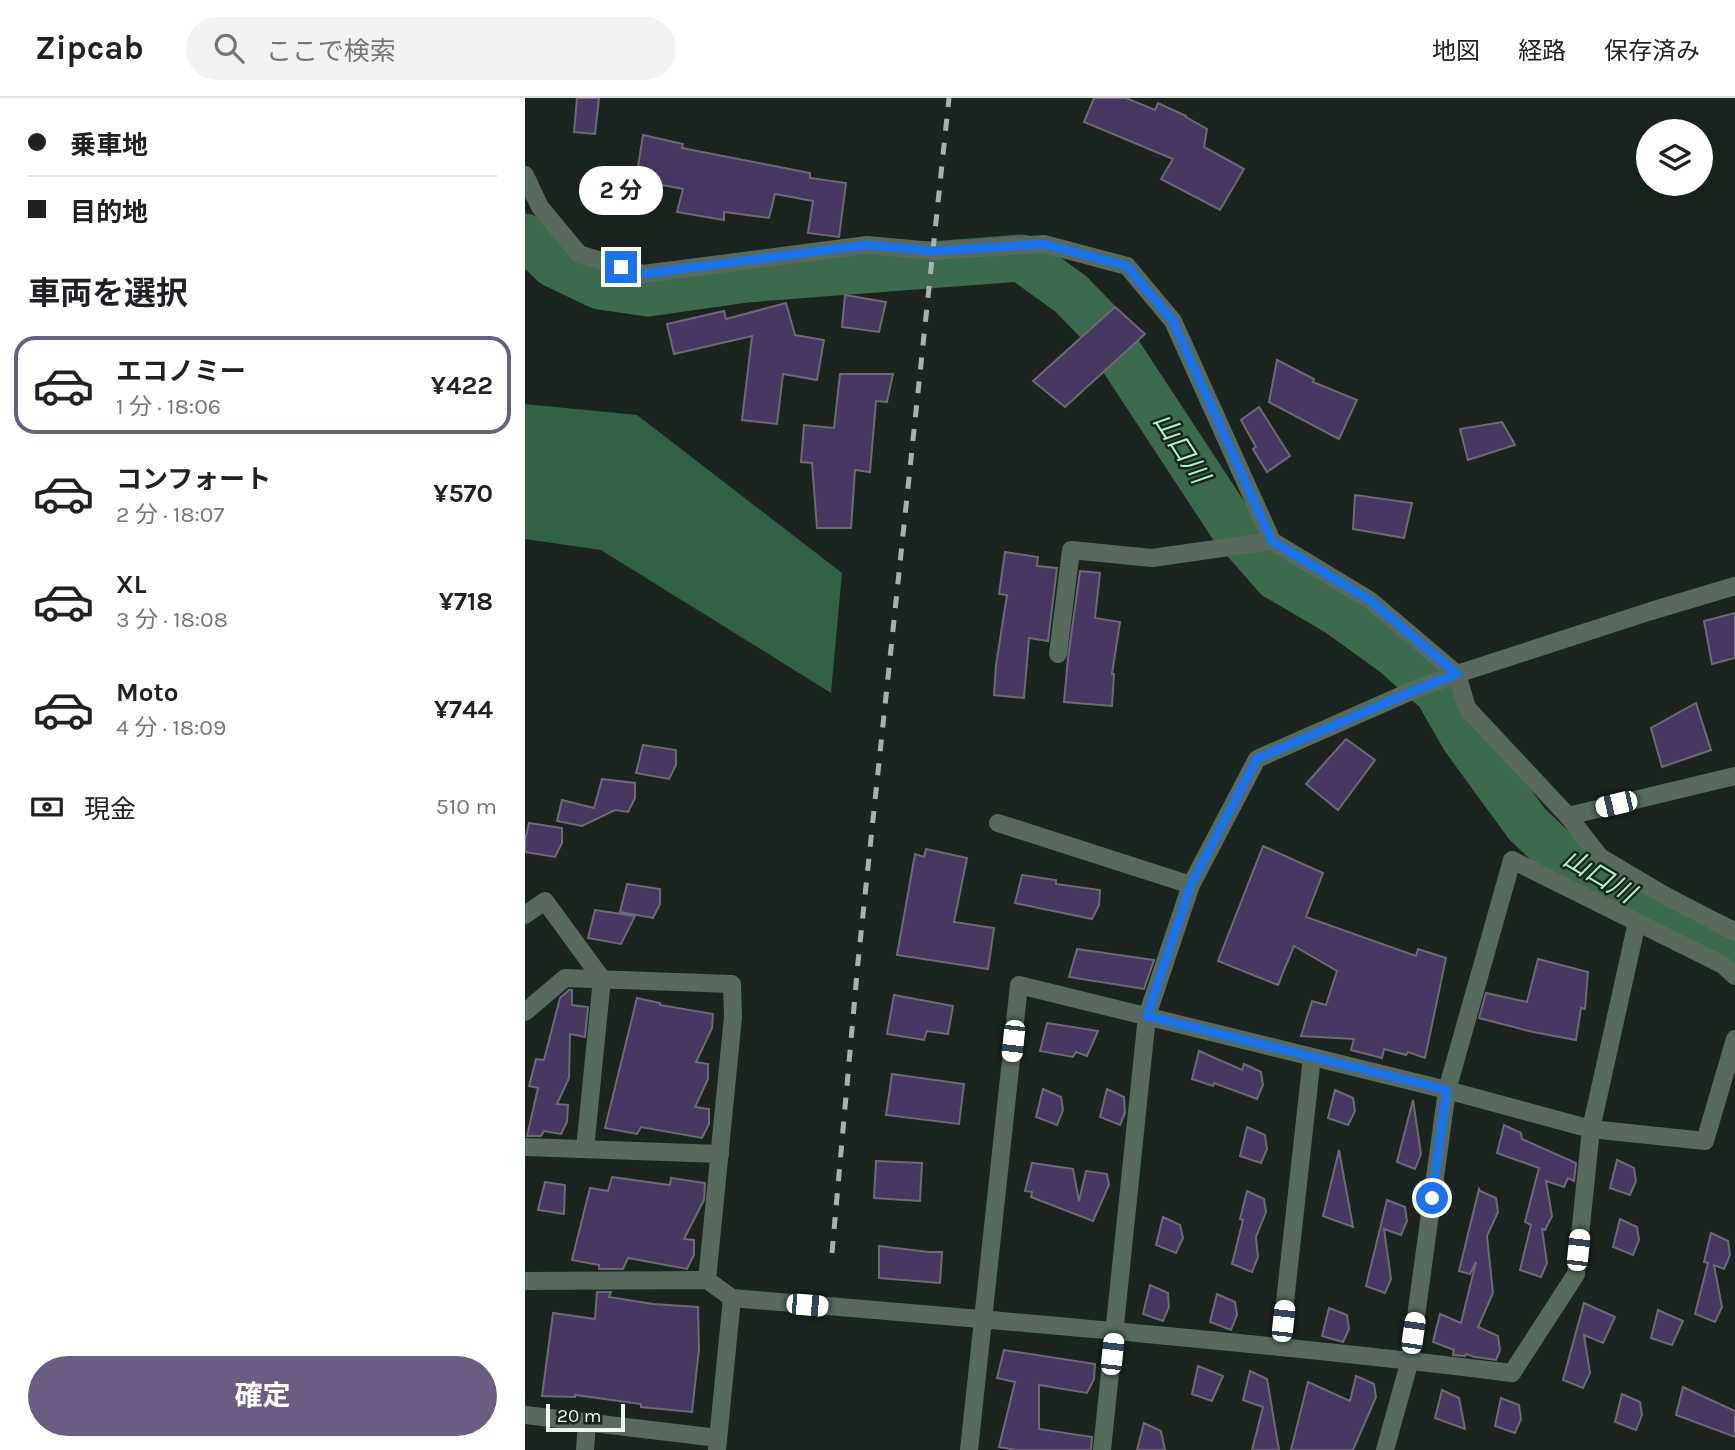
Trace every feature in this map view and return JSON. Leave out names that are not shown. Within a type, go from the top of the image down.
[{"type":"street","points":[[525,175],[540,207],[579,254],[643,274],[867,245],[933,251],[1044,244],[1127,266],[1173,321],[1271,541],[1371,601],[1457,674],[1468,708],[1568,816],[1600,858],[1735,932]]},
{"type":"street","points":[[1058,654],[1071,550],[1152,558],[1271,541]]},
{"type":"street","points":[[1102,1450],[1147,1016],[1191,885],[1257,759],[1457,674],[1735,586]]},
{"type":"street","points":[[1568,816],[1735,776]]},
{"type":"street","points":[[998,823],[1191,885]]},
{"type":"street","points":[[1385,1450],[1410,1360],[1447,1090],[1512,860],[1723,965],[1735,976]]},
{"type":"street","points":[[525,915],[545,901],[602,979],[585,1149]]},
{"type":"street","points":[[525,1281],[707,1280],[732,1298],[1115,1330],[1512,1373],[1576,1274],[1591,1129],[1637,922]]},
{"type":"street","points":[[525,1012],[565,978],[732,984],[733,1017],[707,1280]]},
{"type":"street","points":[[969,1450],[1020,985],[1447,1090],[1591,1129],[1705,1141],[1735,1039]]},
{"type":"street","points":[[1280,1347],[1313,1057]]},
{"type":"street","points":[[525,1147],[720,1154]]},
{"type":"street","points":[[525,1415],[587,1422],[718,1444],[732,1298]]},
{"type":"street","points":[[585,1450],[587,1422]]},
{"type":"green space","points":[[525,404],[637,415],[842,573],[831,693],[601,550],[525,539]]},
{"type":"building","points":[[577,98],[599,98],[595,134],[574,132]]},
{"type":"building","points":[[1094,98],[1126,98],[1155,110],[1158,103],[1207,129],[1204,147],[1244,169],[1220,210],[1161,179],[1173,159],[1084,122]]},
{"type":"building","points":[[643,135],[683,144],[682,148],[810,173],[810,178],[846,183],[839,237],[808,233],[813,201],[775,194],[769,218],[724,212],[724,220],[677,212],[683,189],[636,180]]},
{"type":"building","points":[[845,295],[886,302],[879,332],[842,327]]},
{"type":"building","points":[[786,303],[795,335],[824,340],[817,380],[783,374],[777,424],[742,420],[752,336],[674,354],[667,324],[724,311],[726,319]]},
{"type":"building","points":[[1115,307],[1145,334],[1065,407],[1033,381]]},
{"type":"building","points":[[1277,360],[1314,379],[1313,382],[1357,400],[1339,439],[1269,402]]},
{"type":"building","points":[[840,374],[893,374],[887,402],[876,401],[870,472],[855,470],[851,528],[817,528],[812,463],[801,462],[804,425],[834,428]]},
{"type":"building","points":[[1259,407],[1290,456],[1267,472],[1253,449],[1256,447],[1241,420]]},
{"type":"building","points":[[1502,422],[1515,445],[1468,460],[1460,429]]},
{"type":"building","points":[[1355,495],[1412,503],[1404,538],[1353,529]]},
{"type":"building","points":[[1005,552],[1038,557],[1037,566],[1057,568],[1048,641],[1029,638],[1024,698],[994,695],[1007,595],[999,594]]},
{"type":"building","points":[[1080,571],[1100,573],[1095,618],[1120,622],[1112,674],[1112,706],[1064,702]]},
{"type":"building","points":[[1735,613],[1735,658],[1712,664],[1704,621]]},
{"type":"building","points":[[1696,703],[1711,750],[1662,767],[1651,728]]},
{"type":"building","points":[[1346,739],[1375,760],[1338,810],[1306,784]]},
{"type":"building","points":[[643,745],[676,750],[676,765],[669,779],[636,773]]},
{"type":"building","points":[[602,779],[635,783],[635,798],[628,812],[615,810],[582,826],[557,821],[562,800],[594,808]]},
{"type":"building","points":[[529,823],[562,828],[562,843],[555,857],[525,852]]},
{"type":"building","points":[[1263,846],[1323,873],[1306,917],[1416,956],[1418,949],[1446,958],[1425,1058],[1408,1052],[1406,1055],[1384,1049],[1382,1058],[1351,1050],[1354,1039],[1301,1036],[1312,1001],[1326,1005],[1337,971],[1294,946],[1278,985],[1218,961]]},
{"type":"building","points":[[926,849],[967,858],[954,922],[994,928],[988,969],[897,955],[915,854],[924,857]]},
{"type":"building","points":[[1022,875],[1056,880],[1056,884],[1100,890],[1099,905],[1092,919],[1015,903]]},
{"type":"building","points":[[627,884],[660,889],[660,904],[653,918],[620,912]]},
{"type":"building","points":[[595,910],[635,916],[621,944],[588,938]]},
{"type":"building","points":[[1077,949],[1154,960],[1144,989],[1069,977]]},
{"type":"building","points":[[1538,959],[1588,972],[1585,1009],[1581,1008],[1576,1040],[1479,1018],[1486,993],[1527,1002]]},
{"type":"building","points":[[572,990],[572,1005],[588,1007],[585,1037],[570,1034],[569,1078],[557,1104],[568,1105],[567,1122],[561,1134],[544,1131],[541,1136],[527,1136],[538,1088],[529,1086],[536,1059],[544,1060],[560,998]]},
{"type":"building","points":[[894,995],[953,1006],[948,1034],[927,1031],[924,1040],[887,1034]]},
{"type":"building","points":[[637,998],[660,1005],[713,1014],[712,1028],[696,1062],[708,1064],[708,1079],[695,1107],[709,1109],[709,1124],[702,1138],[641,1127],[637,1134],[605,1128]]},
{"type":"building","points":[[1047,1023],[1098,1031],[1087,1056],[1076,1052],[1073,1057],[1040,1051]]},
{"type":"building","points":[[1199,1051],[1242,1070],[1244,1064],[1261,1072],[1263,1085],[1257,1099],[1214,1083],[1213,1086],[1192,1079]]},
{"type":"building","points":[[892,1074],[964,1084],[959,1124],[886,1115]]},
{"type":"building","points":[[1043,1089],[1061,1097],[1063,1110],[1057,1125],[1036,1117]]},
{"type":"building","points":[[1107,1089],[1124,1097],[1125,1113],[1120,1125],[1100,1117]]},
{"type":"building","points":[[1335,1090],[1353,1098],[1355,1111],[1348,1125],[1328,1118]]},
{"type":"building","points":[[1413,1100],[1421,1154],[1415,1169],[1397,1162]]},
{"type":"building","points":[[1504,1125],[1521,1133],[1522,1139],[1576,1163],[1574,1181],[1568,1178],[1564,1187],[1546,1181],[1552,1216],[1545,1230],[1542,1229],[1547,1263],[1541,1277],[1520,1270],[1531,1225],[1525,1222],[1539,1168],[1497,1153]]},
{"type":"building","points":[[1247,1127],[1265,1135],[1267,1149],[1261,1163],[1240,1156]]},
{"type":"building","points":[[1339,1150],[1353,1227],[1323,1216]]},
{"type":"building","points":[[1617,1160],[1634,1168],[1636,1181],[1630,1195],[1610,1188]]},
{"type":"building","points":[[876,1161],[922,1163],[920,1201],[874,1198]]},
{"type":"building","points":[[1032,1163],[1073,1169],[1079,1201],[1086,1171],[1107,1174],[1109,1185],[1093,1221],[1031,1197],[1032,1192],[1025,1191]]},
{"type":"building","points":[[612,1177],[670,1185],[671,1178],[705,1183],[704,1200],[684,1239],[694,1240],[694,1255],[687,1269],[628,1258],[623,1269],[599,1269],[599,1265],[572,1260],[590,1188],[608,1191]]},
{"type":"building","points":[[545,1182],[565,1185],[564,1214],[538,1210]]},
{"type":"building","points":[[1479,1189],[1496,1198],[1498,1212],[1487,1236],[1493,1293],[1478,1327],[1498,1336],[1500,1350],[1496,1360],[1466,1354],[1453,1355],[1454,1350],[1433,1342],[1440,1314],[1461,1323],[1476,1262],[1470,1274],[1459,1271]]},
{"type":"building","points":[[1247,1191],[1264,1199],[1266,1212],[1256,1237],[1258,1257],[1252,1272],[1232,1264]]},
{"type":"building","points":[[1387,1200],[1405,1207],[1407,1221],[1401,1235],[1384,1229],[1391,1279],[1385,1293],[1366,1286]]},
{"type":"building","points":[[1163,1217],[1180,1225],[1183,1238],[1176,1253],[1156,1245]]},
{"type":"building","points":[[1620,1219],[1637,1227],[1639,1240],[1633,1255],[1613,1247]]},
{"type":"building","points":[[1711,1233],[1728,1241],[1730,1255],[1724,1269],[1714,1265],[1722,1307],[1715,1322],[1695,1314],[1708,1263],[1704,1262]]},
{"type":"building","points":[[879,1246],[942,1252],[940,1283],[879,1278]]},
{"type":"building","points":[[1150,1285],[1168,1293],[1169,1307],[1163,1321],[1143,1314]]},
{"type":"building","points":[[597,1292],[611,1292],[609,1297],[653,1304],[698,1307],[699,1349],[692,1412],[641,1407],[641,1404],[575,1395],[542,1396],[553,1313],[595,1319]]},
{"type":"building","points":[[1217,1294],[1235,1302],[1237,1315],[1231,1330],[1210,1322]]},
{"type":"building","points":[[1584,1303],[1615,1317],[1603,1343],[1584,1335],[1590,1373],[1583,1388],[1563,1380]]},
{"type":"building","points":[[1329,1308],[1347,1315],[1349,1329],[1343,1342],[1322,1336]]},
{"type":"building","points":[[1658,1310],[1683,1321],[1672,1345],[1651,1338]]},
{"type":"building","points":[[1004,1350],[1095,1364],[1094,1379],[1087,1393],[1039,1385],[1039,1429],[1092,1437],[1091,1450],[1016,1450],[999,1447],[1015,1382],[997,1378]]},
{"type":"building","points":[[1198,1366],[1223,1376],[1212,1401],[1192,1394]]},
{"type":"building","points":[[1250,1371],[1267,1379],[1279,1450],[1252,1450],[1263,1407],[1243,1400]]},
{"type":"building","points":[[1356,1376],[1374,1384],[1376,1397],[1353,1450],[1291,1450],[1308,1382],[1350,1401]]},
{"type":"building","points":[[1683,1387],[1735,1411],[1735,1437],[1676,1415]]},
{"type":"building","points":[[1442,1390],[1459,1398],[1465,1429],[1435,1418]]},
{"type":"building","points":[[1622,1394],[1640,1402],[1642,1415],[1636,1430],[1615,1422]]},
{"type":"building","points":[[1501,1398],[1519,1405],[1521,1419],[1515,1433],[1495,1426]]},
{"type":"building","points":[[1144,1423],[1161,1431],[1165,1450],[1137,1450]]},
{"type":"waterway","name":"山口川","points":[[525,237],[554,264],[600,286],[648,293],[746,279],[1021,258],[1071,294],[1099,323],[1233,527],[1277,577],[1337,612],[1394,653],[1438,692],[1465,739],[1527,824],[1567,862],[1720,940],[1735,951]]},
{"type":"railway","points":[[832,1253],[858,962],[949,98]]},
{"type":"route","points":[[621,267],[643,274],[867,245],[933,251],[1044,244],[1127,266],[1173,321],[1272,541],[1371,601],[1457,674],[1257,759],[1191,885],[1147,1016],[1447,1090],[1432,1198]]}]
